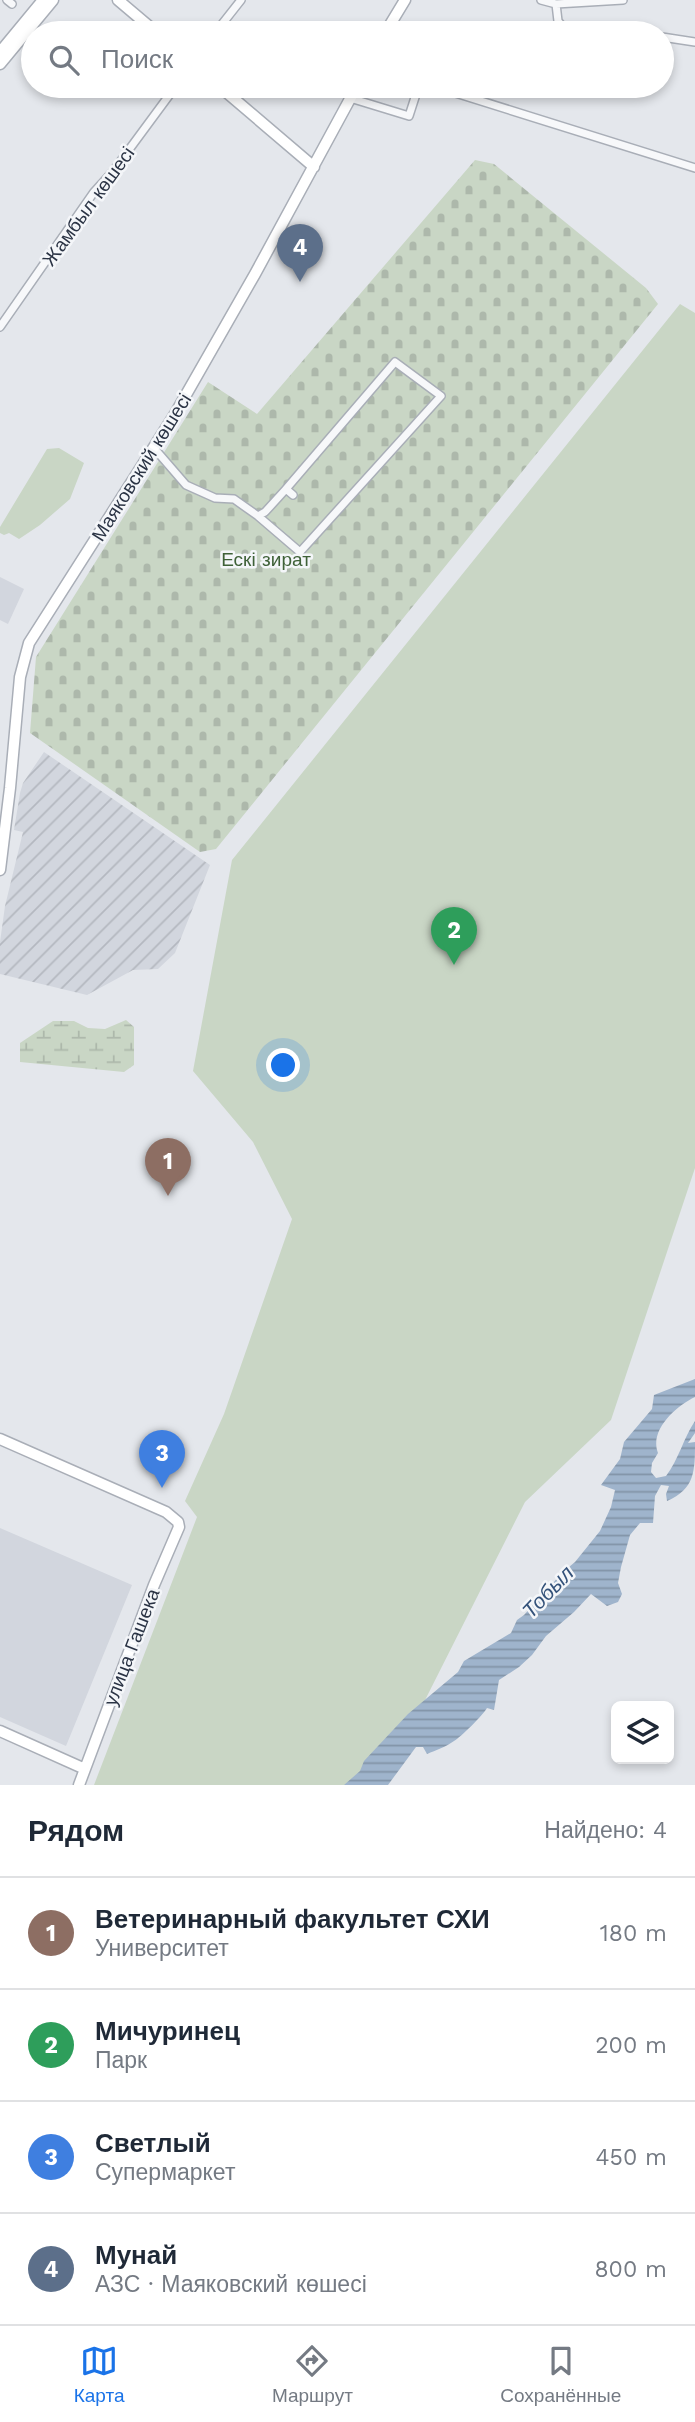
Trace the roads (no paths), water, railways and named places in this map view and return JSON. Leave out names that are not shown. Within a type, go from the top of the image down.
[{"type":"main road","points":[[26,21],[43,0]]},
{"type":"main road","points":[[36,21],[56,0]]},
{"type":"main road","points":[[118,0],[143,21]]},
{"type":"main road","points":[[392,21],[405,0]]},
{"type":"main road","points":[[0,52],[21,27]]},
{"type":"main road","points":[[0,64],[21,39]]},
{"type":"main road","points":[[233,98],[314,167]]},
{"type":"main road","name":"Маяковский көшесі","points":[[0,870],[20,677],[29,643],[154,448],[250,283],[351,98]]},
{"type":"main road","name":"улица Гашека","points":[[0,1439],[166,1512],[178,1522],[179,1527],[154,1585],[79,1785]]},
{"type":"main road","points":[[0,1731],[85,1769]]},
{"type":"street","points":[[224,21],[241,0]]},
{"type":"street","points":[[541,0],[556,4],[623,0]]},
{"type":"street","points":[[556,4],[558,21]]},
{"type":"street","points":[[674,39],[695,42]]},
{"type":"street","name":"Жамбыл көшесі","points":[[0,327],[94,192],[167,98]]},
{"type":"street","points":[[351,98],[409,116],[415,98]]},
{"type":"street","points":[[471,98],[695,168]]},
{"type":"street","points":[[154,448],[186,485],[215,498],[234,499],[300,552],[441,396],[395,362],[286,489],[258,516]]},
{"type":"street","points":[[286,489],[293,495]]},
{"type":"water","name":"Тобыл","points":[[695,1379],[695,1397],[680,1406],[666,1420],[657,1436],[658,1453],[652,1463],[651,1472],[656,1478],[666,1476],[695,1421],[695,1433],[688,1443],[695,1442],[692,1478],[683,1491],[667,1501],[669,1486],[661,1485],[655,1496],[653,1523],[640,1523],[630,1535],[618,1583],[622,1594],[618,1602],[607,1606],[591,1594],[546,1636],[532,1655],[499,1680],[494,1710],[487,1708],[457,1739],[427,1754],[423,1747],[416,1747],[388,1785],[344,1785],[360,1771],[364,1761],[408,1714],[458,1672],[464,1661],[511,1633],[517,1620],[575,1562],[600,1531],[611,1507],[615,1490],[601,1485],[620,1459],[624,1442],[652,1409],[654,1395]]},
{"type":"place","name":"Мунай","points":[[300,282]]},
{"type":"place","name":"Мичуринец","points":[[454,965]]},
{"type":"place","name":"Ветеринарный факультет СХИ","points":[[168,1196]]},
{"type":"place","name":"Светлый","points":[[162,1488]]},
{"type":"park label","name":"Ескі зират","points":[[266,559]]}]
